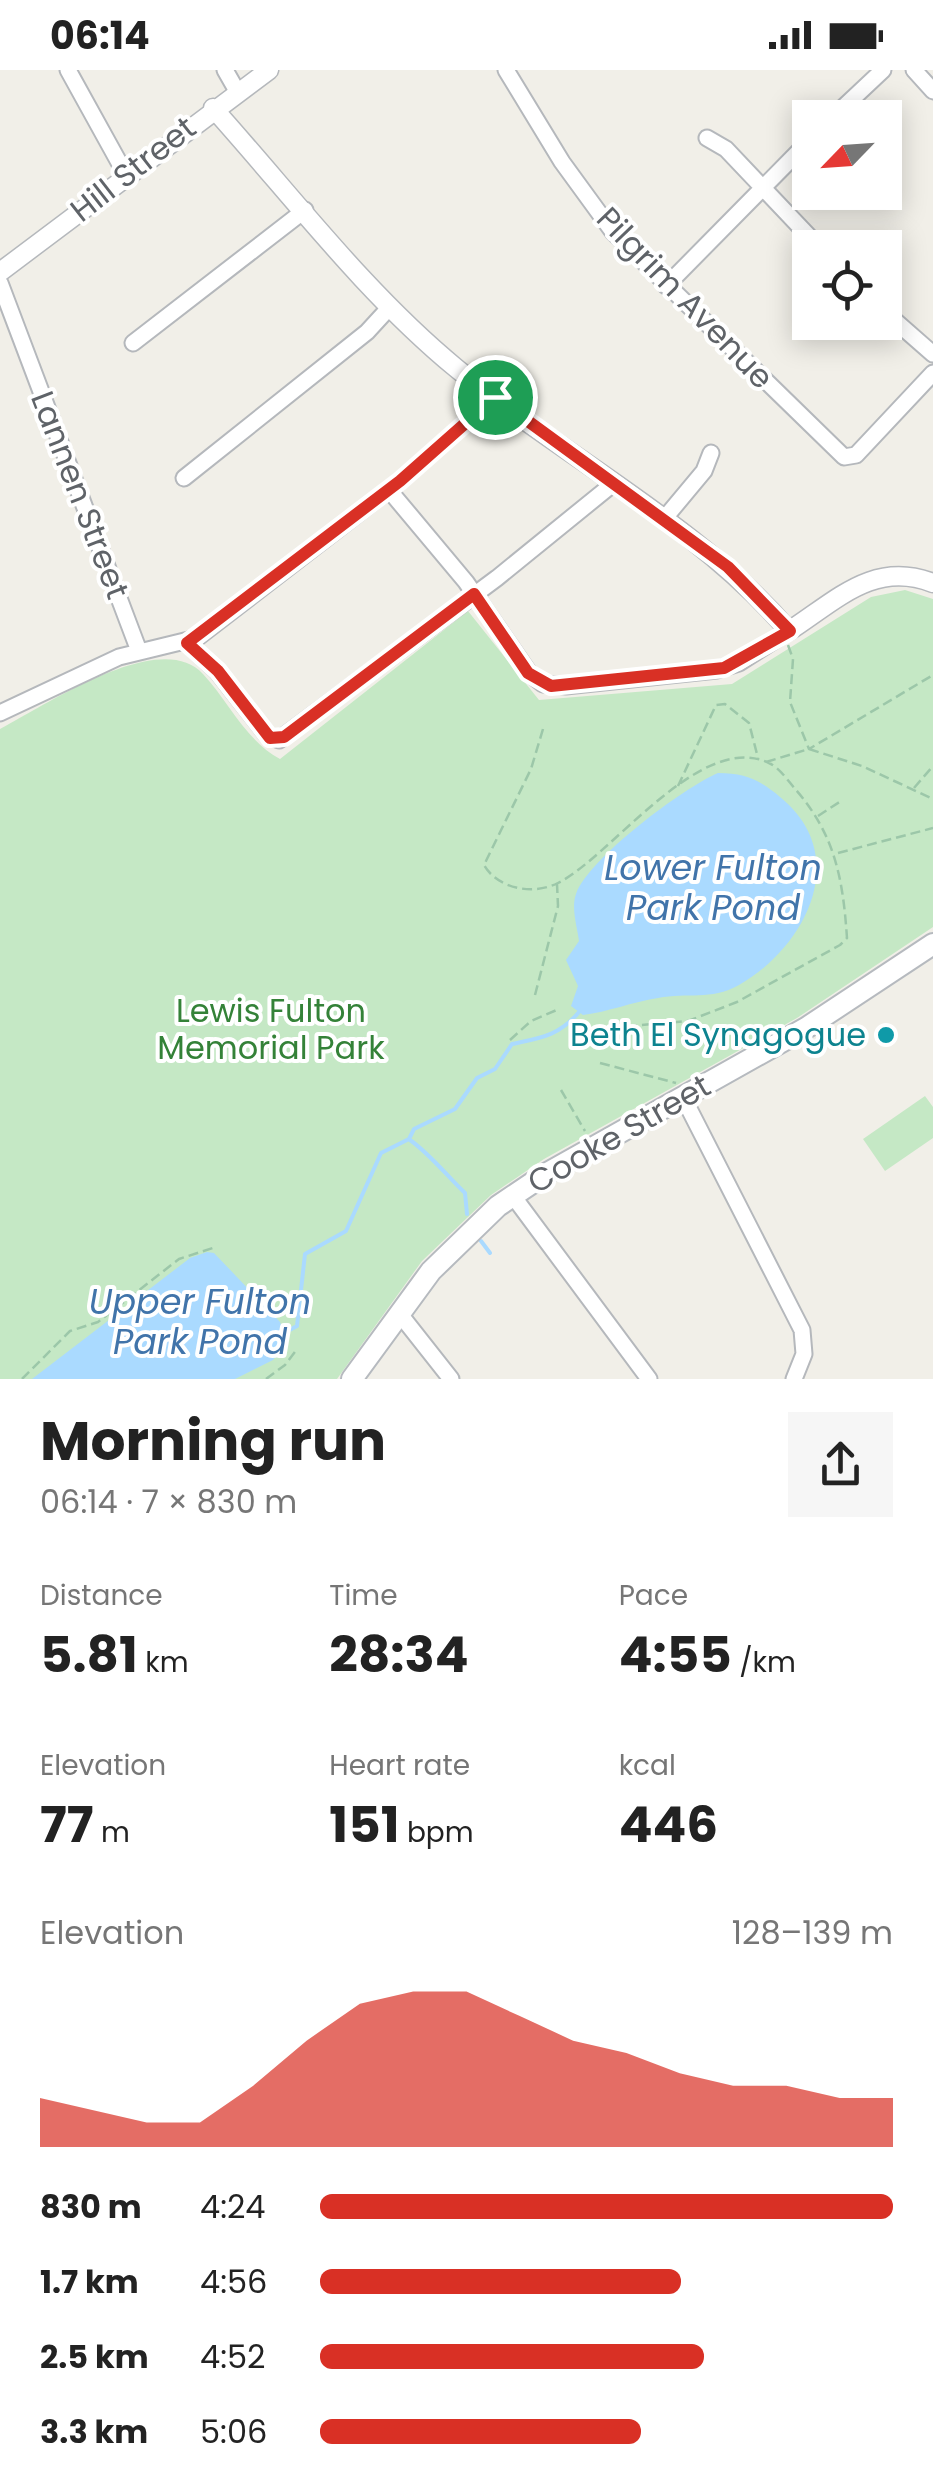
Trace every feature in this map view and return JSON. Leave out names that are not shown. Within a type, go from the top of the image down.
[{"type":"main road","name":"Cooke Street","points":[[352,1379],[452,1247],[512,1196],[682,1091],[827,1015],[933,944]]},
{"type":"street","points":[[68,70],[126,175]]},
{"type":"street","points":[[226,70],[237,91]]},
{"type":"street","name":"Hill Street","points":[[0,272],[213,108],[269,70]]},
{"type":"street","name":"Pilgrim Avenue","points":[[506,70],[595,208],[666,286],[850,460],[933,373]]},
{"type":"street","points":[[851,100],[883,70]]},
{"type":"street","points":[[914,70],[933,90]]},
{"type":"street","points":[[213,108],[389,308],[495,397],[738,575],[790,631]]},
{"type":"street","points":[[708,138],[726,149],[803,230]]},
{"type":"street","points":[[666,286],[792,158]]},
{"type":"street","points":[[132,343],[306,210]]},
{"type":"street","name":"Lannen Street","points":[[0,283],[139,650]]},
{"type":"street","points":[[184,478],[367,332],[389,308]]},
{"type":"street","points":[[902,327],[933,354]]},
{"type":"street","points":[[0,713],[139,650],[187,643],[389,490],[495,397]]},
{"type":"street","points":[[664,519],[698,480],[711,453]]},
{"type":"street","points":[[187,643],[218,671],[276,740],[474,594],[614,483]]},
{"type":"street","points":[[389,490],[474,594],[528,673],[551,686],[724,668],[875,578],[902,573],[933,583]]},
{"type":"street","points":[[682,1091],[802,1330],[804,1354],[794,1379]]},
{"type":"street","points":[[512,1196],[650,1379]]},
{"type":"street","points":[[399,1312],[451,1379]]},
{"type":"path","points":[[792,652],[790,702],[809,749]]},
{"type":"path","points":[[766,762],[809,749],[933,674]]},
{"type":"path","points":[[678,786],[709,711],[716,705],[725,704],[749,724],[759,760]]},
{"type":"path","points":[[543,729],[531,769],[484,865],[493,880],[510,887],[558,883],[698,770],[740,759],[759,760],[779,770],[816,817],[836,854],[848,938],[737,1002],[688,1021],[582,1030]]},
{"type":"path","points":[[809,749],[862,766],[932,797]]},
{"type":"path","points":[[912,789],[933,766]]},
{"type":"path","points":[[816,817],[841,801]]},
{"type":"path","points":[[836,854],[930,829],[933,836]]},
{"type":"path","points":[[535,995],[558,906],[558,883]]},
{"type":"path","points":[[510,1040],[531,1022],[559,1008]]},
{"type":"path","points":[[600,1063],[682,1091]]},
{"type":"path","points":[[561,1090],[588,1136]]},
{"type":"path","points":[[22,1379],[70,1332],[98,1322],[179,1259],[216,1246]]},
{"type":"path","points":[[266,1379],[285,1365],[297,1348]]},
{"type":"green space","name":"Lewis Fulton Memorial Park","points":[[905,590],[933,599],[933,927],[797,1018],[544,1159],[491,1195],[422,1261],[337,1379],[0,1379],[0,729],[102,675],[159,660],[184,662],[203,674],[257,742],[280,759],[468,611],[539,700],[732,684],[871,597]]},
{"type":"green space","points":[[925,1096],[933,1107],[933,1138],[885,1171],[863,1139]]},
{"type":"water","name":"Lower Fulton Park Pond","points":[[718,773],[759,782],[802,820],[814,845],[817,872],[801,924],[763,968],[728,990],[709,995],[669,996],[583,1015],[571,1006],[578,986],[566,960],[579,941],[574,911],[576,894],[584,879],[639,826]]},
{"type":"water","name":"Upper Fulton Park Pond","points":[[214,1253],[280,1322],[287,1343],[273,1360],[235,1379],[32,1379],[190,1258]]},
{"type":"waterway","points":[[284,1333],[297,1326],[305,1254],[346,1231],[381,1153],[409,1139],[414,1129],[455,1109],[477,1078],[495,1069],[512,1044],[556,1031],[579,1012]]},
{"type":"waterway","points":[[410,1140],[465,1193],[467,1214]]},
{"type":"waterway","points":[[481,1241],[490,1253]]},
{"type":"place","name":"Beth El Synagogue","points":[[886,1035]]},
{"type":"route","points":[[495,397],[728,567],[790,631],[724,668],[551,686],[528,673],[474,594],[284,737],[270,738],[218,671],[187,643],[325,541],[495,397]]}]
